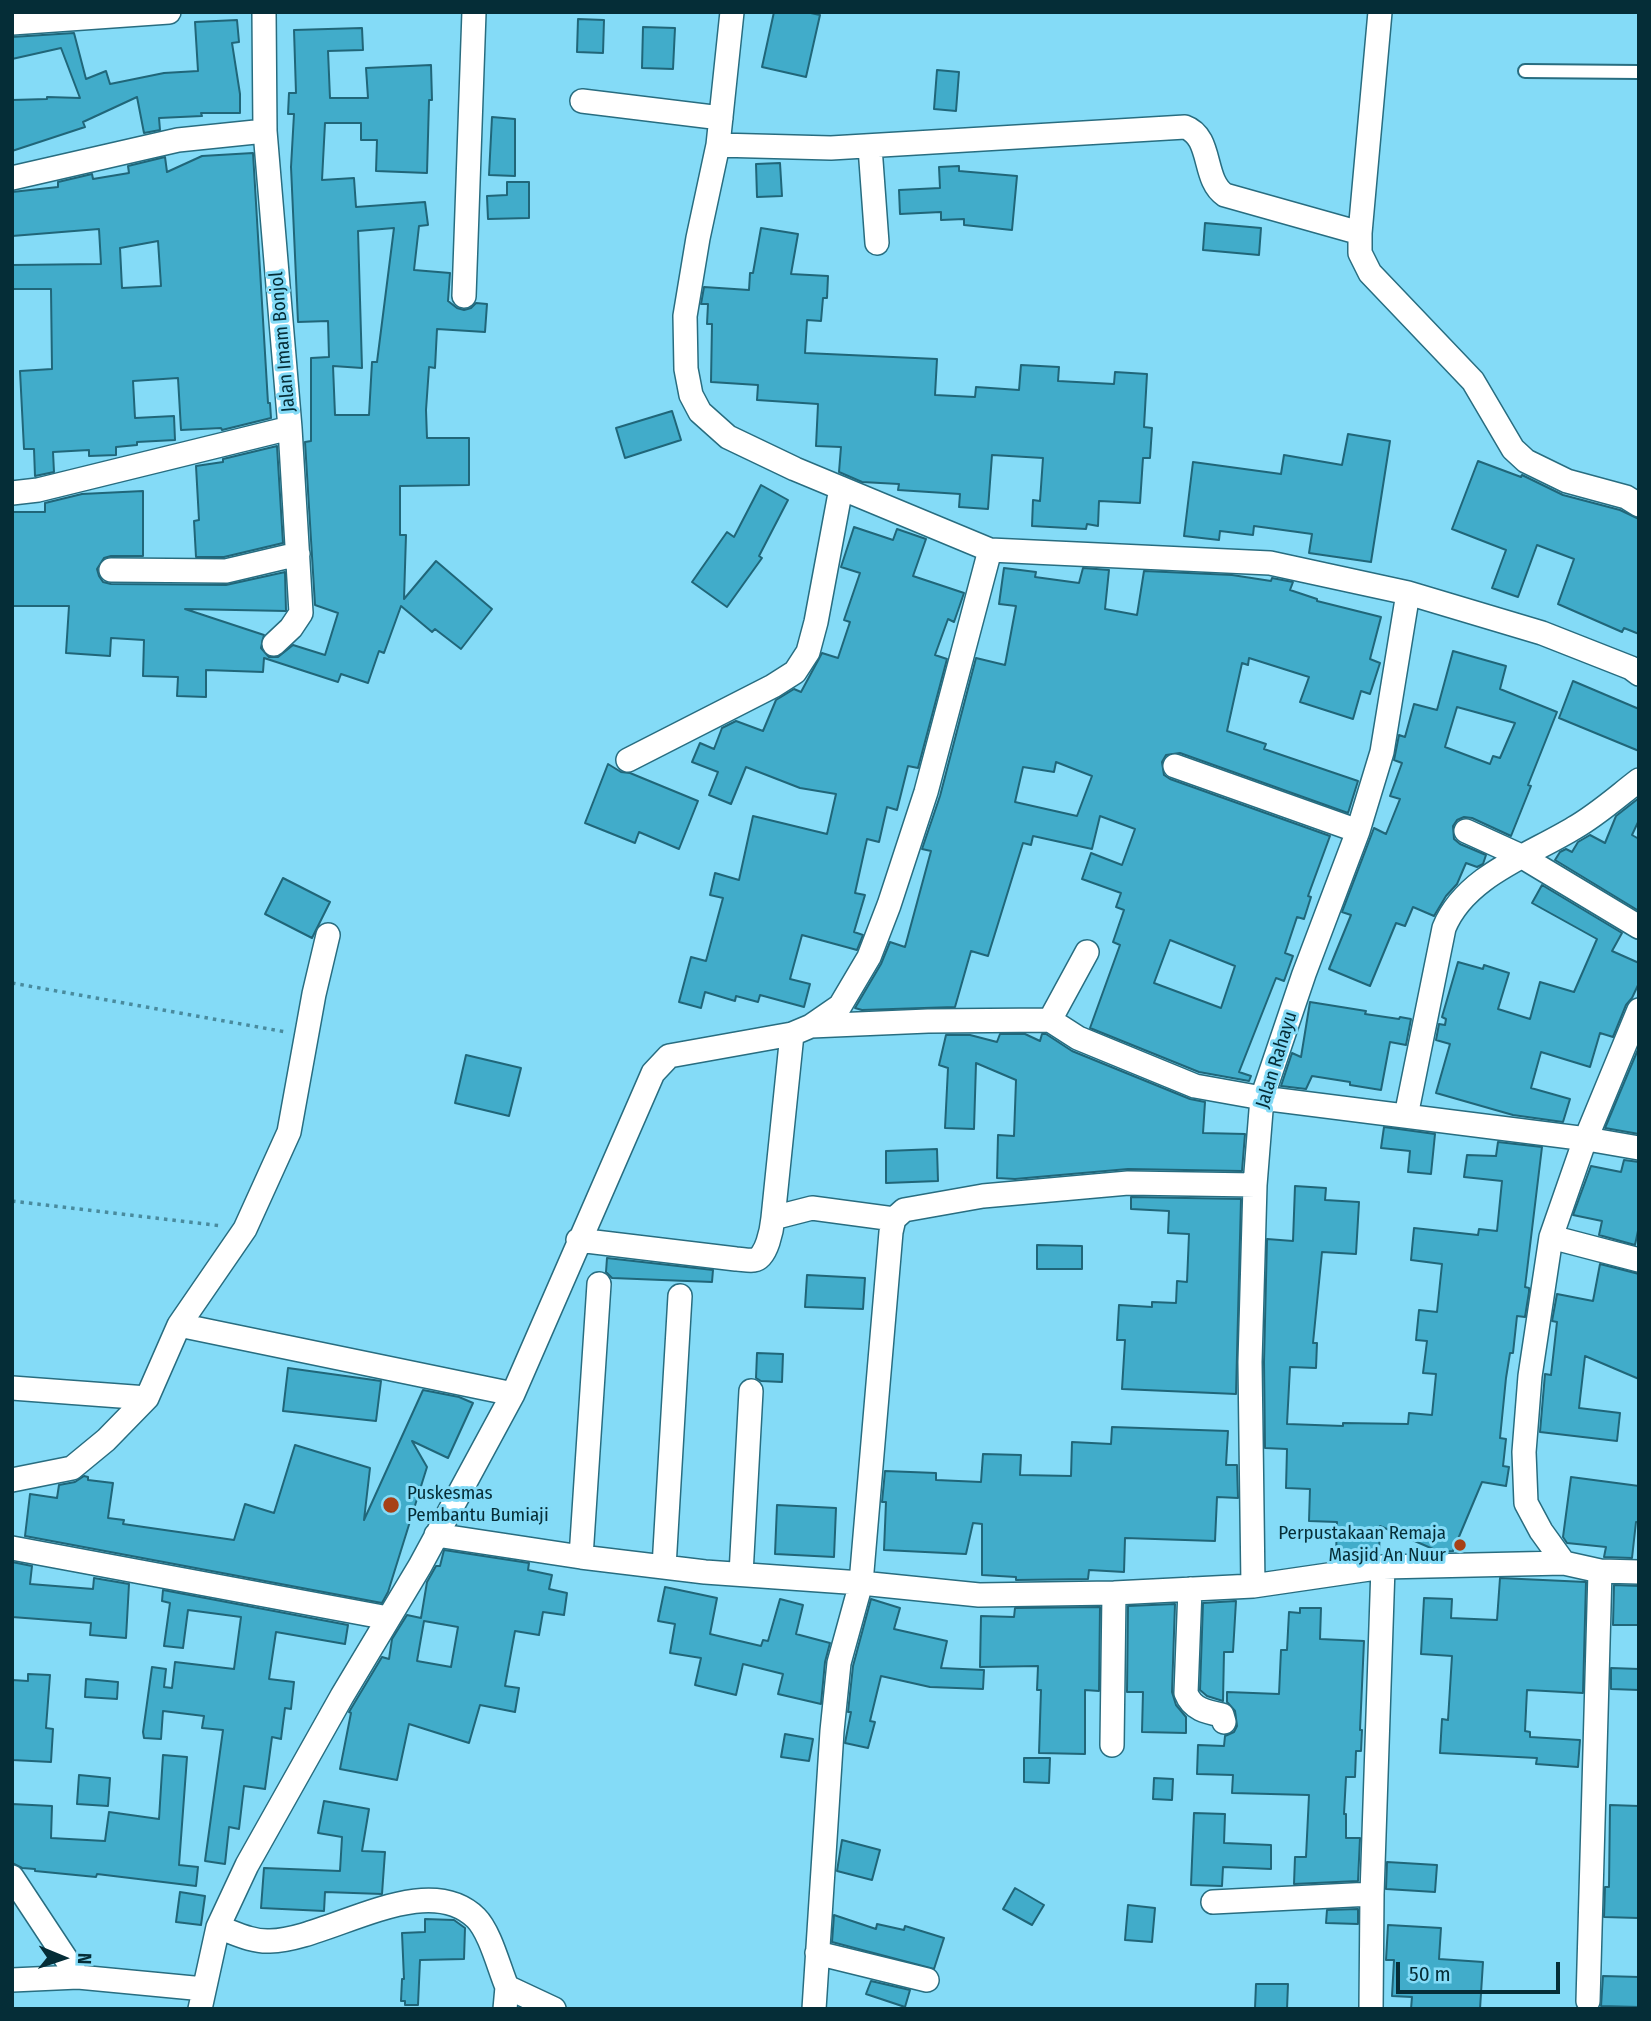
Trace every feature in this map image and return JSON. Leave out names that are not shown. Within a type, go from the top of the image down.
[{"type":"street","name":"Jalan Imam Bonjol","points":[[12,493],[38,490],[290,428],[265,131],[264,12]]},
{"type":"street","points":[[464,296],[474,12]]},
{"type":"street","points":[[732,12],[721,118],[734,145],[698,238],[685,316],[686,369],[691,394],[700,412],[728,437],[760,454],[990,550],[1270,563],[1408,593],[1542,633],[1631,668],[1639,674]]},
{"type":"street","points":[[1380,12],[1360,233],[1360,253],[1370,273],[1473,381],[1513,449],[1526,461],[1567,481],[1626,497],[1639,505]]},
{"type":"street","points":[[12,23],[156,13]]},
{"type":"street","points":[[582,101],[721,118]]},
{"type":"street","points":[[734,145],[870,147],[1185,127],[1196,133],[1215,185],[1225,195],[1360,233]]},
{"type":"street","points":[[12,178],[178,140],[265,131]]},
{"type":"street","points":[[870,147],[877,243]]},
{"type":"street","points":[[274,644],[291,628],[300,613],[290,428]]},
{"type":"street","points":[[628,760],[773,686],[789,677],[802,663],[808,652],[816,622],[841,488]]},
{"type":"street","points":[[578,1240],[755,1260],[767,1244],[801,1030],[840,1006],[869,957],[926,792],[990,550]]},
{"type":"street","points":[[111,570],[226,571],[298,554]]},
{"type":"street","name":"Jalan Rahayu","points":[[1253,1586],[1250,1362],[1255,1185],[1262,1098],[1304,974],[1358,831],[1382,752],[1408,593]]},
{"type":"street","points":[[1175,766],[1358,831]]},
{"type":"street","points":[[1406,1116],[1444,928],[1449,916],[1456,906],[1496,871],[1576,828],[1639,780]]},
{"type":"street","points":[[1466,831],[1521,856],[1639,927]]},
{"type":"street","points":[[12,1480],[72,1468],[106,1440],[147,1398],[179,1325],[245,1229],[289,1132],[314,994],[328,935]]},
{"type":"street","points":[[1050,1020],[1087,952]]},
{"type":"street","points":[[12,1980],[78,1977],[202,1999],[218,1927],[247,1865],[436,1535],[513,1394],[645,1088],[669,1056],[801,1030],[929,1021],[1050,1020],[1078,1038],[1195,1086],[1262,1098],[1639,1148]]},
{"type":"street","points":[[1564,1563],[1541,1531],[1526,1503],[1524,1452],[1530,1376],[1551,1237],[1587,1139],[1636,1022]]},
{"type":"street","points":[[814,2009],[839,1663],[861,1583],[894,1219],[904,1210],[983,1196],[1128,1182],[1255,1185]]},
{"type":"street","points":[[773,1218],[813,1208],[894,1219]]},
{"type":"street","points":[[1551,1237],[1639,1260]]},
{"type":"street","points":[[581,1557],[599,1284]]},
{"type":"street","points":[[664,1567],[680,1296]]},
{"type":"street","points":[[179,1325],[513,1394]]},
{"type":"street","points":[[12,1388],[147,1398]]},
{"type":"street","points":[[741,1574],[751,1391]]},
{"type":"street","points":[[436,1535],[664,1567],[979,1595],[1114,1593],[1253,1586],[1383,1567],[1564,1563],[1600,1572],[1639,1572]]},
{"type":"street","points":[[12,1548],[388,1618]]},
{"type":"street","points":[[1371,2009],[1372,1894],[1383,1567]]},
{"type":"street","points":[[1588,2001],[1600,1572]]},
{"type":"street","points":[[1190,1589],[1186,1693],[1189,1702],[1222,1716],[1224,1722]]},
{"type":"street","points":[[1112,1745],[1114,1593]]},
{"type":"street","points":[[12,1877],[78,1977]]},
{"type":"street","points":[[1213,1902],[1372,1894]]},
{"type":"street","points":[[218,1927],[251,1939],[270,1941],[307,1934],[372,1912],[422,1900],[435,1901],[462,1909],[476,1919],[485,1933],[506,1998],[554,2009]]},
{"type":"street","points":[[817,1953],[927,1980]]},
{"type":"lane","points":[[1525,71],[1639,72]]},
{"type":"path","points":[[12,983],[307,1035]]},
{"type":"path","points":[[12,1201],[245,1229]]},
{"type":"building","points":[[774,12],[820,15],[806,77],[762,67]]},
{"type":"building","points":[[578,19],[604,20],[603,53],[577,52]]},
{"type":"building","points":[[237,20],[239,42],[232,43],[240,94],[240,113],[201,113],[202,116],[159,118],[160,130],[144,133],[137,97],[83,122],[85,127],[12,151],[12,100],[80,98],[61,48],[12,59],[12,37],[74,33],[86,79],[106,71],[110,84],[164,73],[198,71],[195,22]]},
{"type":"building","points":[[643,27],[675,28],[673,69],[642,68]]},
{"type":"building","points":[[362,28],[363,50],[328,51],[330,98],[368,98],[366,68],[431,65],[432,100],[429,100],[427,173],[376,171],[377,140],[361,140],[361,123],[325,123],[322,180],[354,178],[356,207],[425,202],[428,225],[419,226],[414,270],[450,273],[448,301],[457,308],[464,310],[476,303],[487,304],[485,332],[437,329],[435,368],[429,367],[427,438],[469,438],[469,485],[400,486],[400,535],[406,535],[404,599],[436,561],[492,609],[461,649],[435,629],[432,632],[401,606],[384,653],[379,651],[368,683],[341,674],[338,682],[264,658],[263,672],[206,670],[206,697],[177,696],[178,677],[143,676],[144,640],[111,638],[110,656],[66,653],[69,606],[12,606],[12,512],[45,512],[45,503],[82,494],[143,491],[143,556],[104,558],[97,569],[103,582],[226,585],[285,572],[286,611],[185,609],[264,635],[261,648],[269,657],[278,657],[293,645],[325,655],[338,613],[315,605],[305,442],[311,441],[311,358],[329,357],[328,321],[298,322],[291,167],[294,114],[288,114],[289,93],[296,93],[294,30]],"holes":[[[394,228],[377,362],[372,362],[369,415],[335,415],[333,366],[362,368],[358,231]]]},
{"type":"building","points":[[937,70],[959,72],[956,111],[934,109]]},
{"type":"building","points":[[492,117],[515,119],[515,176],[489,175]]},
{"type":"building","points":[[253,153],[271,418],[222,430],[181,430],[178,378],[133,381],[135,418],[174,416],[175,440],[137,442],[137,445],[116,447],[116,455],[89,456],[89,450],[53,452],[54,472],[35,476],[34,449],[24,449],[20,371],[52,369],[51,289],[12,289],[12,265],[101,264],[99,229],[12,236],[12,192],[58,187],[58,182],[92,174],[93,179],[129,173],[128,166],[165,157],[167,172],[202,156]],"holes":[[[158,241],[161,286],[122,288],[120,248]]]},
{"type":"building","points":[[780,163],[782,196],[757,197],[756,164]]},
{"type":"building","points":[[959,166],[959,171],[1017,176],[1012,230],[964,225],[964,219],[941,220],[941,212],[900,214],[899,190],[940,188],[939,167]]},
{"type":"building","points":[[507,182],[529,182],[529,218],[488,219],[487,196],[507,195]]},
{"type":"building","points":[[1205,223],[1261,228],[1259,255],[1203,250]]},
{"type":"building","points":[[761,228],[798,234],[791,274],[828,276],[827,298],[823,298],[821,321],[807,320],[805,353],[937,359],[935,395],[975,397],[976,387],[1019,390],[1021,365],[1059,367],[1058,381],[1114,384],[1115,372],[1147,374],[1144,427],[1152,428],[1150,458],[1143,458],[1140,503],[1099,501],[1098,526],[1087,524],[1086,529],[1032,526],[1033,500],[1040,501],[1043,458],[992,455],[988,509],[959,507],[960,494],[898,490],[899,484],[862,482],[839,472],[841,447],[816,446],[818,404],[757,400],[758,385],[711,382],[712,324],[707,324],[708,304],[701,304],[704,287],[749,290],[750,273],[753,273]]},
{"type":"building","points":[[672,411],[681,440],[625,458],[616,428]]},
{"type":"building","points":[[1348,434],[1390,441],[1371,562],[1309,553],[1312,534],[1254,526],[1253,535],[1220,531],[1219,540],[1184,536],[1193,462],[1281,474],[1284,455],[1342,465]]},
{"type":"building","points":[[277,446],[283,543],[224,557],[196,557],[194,521],[199,520],[196,466],[223,462],[223,459]]},
{"type":"building","points":[[1478,461],[1521,477],[1522,475],[1563,495],[1620,510],[1639,519],[1639,634],[1624,628],[1622,632],[1558,604],[1574,559],[1537,545],[1518,597],[1492,588],[1506,550],[1452,529]]},
{"type":"building","points":[[761,485],[788,500],[759,556],[762,558],[727,607],[692,582],[727,532],[734,537]]},
{"type":"building","points":[[854,527],[893,540],[897,529],[926,539],[913,576],[964,593],[954,622],[948,619],[935,655],[947,659],[918,768],[908,766],[897,810],[887,807],[879,842],[867,839],[855,893],[865,895],[854,932],[863,935],[857,950],[802,935],[790,979],[810,984],[804,1007],[760,995],[758,1002],[736,996],[735,1001],[705,992],[701,1008],[679,1002],[691,957],[706,961],[723,898],[710,895],[715,873],[739,880],[753,816],[827,834],[836,794],[800,788],[746,767],[731,804],[709,795],[718,772],[692,762],[700,743],[714,749],[722,728],[736,721],[763,731],[776,700],[794,689],[801,692],[822,653],[838,658],[850,622],[844,620],[860,573],[841,567]]},
{"type":"building","points":[[1004,568],[1036,572],[1035,577],[1079,583],[1083,568],[1109,570],[1105,609],[1137,615],[1144,571],[1232,575],[1293,582],[1290,590],[1317,601],[1381,617],[1370,659],[1380,663],[1370,694],[1361,691],[1353,719],[1300,702],[1309,677],[1249,658],[1248,665],[1242,663],[1227,731],[1266,744],[1264,749],[1358,781],[1348,813],[1180,753],[1166,755],[1162,762],[1164,775],[1170,779],[1330,836],[1308,896],[1311,897],[1304,919],[1297,917],[1285,953],[1293,956],[1284,981],[1276,978],[1239,1072],[1251,1076],[1249,1081],[1199,1072],[1090,1028],[1120,945],[1113,942],[1124,910],[1116,907],[1121,893],[1082,879],[1091,853],[1122,865],[1135,829],[1100,816],[1092,849],[1033,836],[1031,845],[1023,843],[988,956],[971,951],[955,1007],[855,1008],[881,964],[890,942],[905,947],[931,851],[922,849],[940,796],[976,658],[1005,665],[1016,606],[999,604]],"holes":[[[1056,762],[1092,776],[1077,816],[1015,802],[1023,767],[1054,772]],[[1170,940],[1235,966],[1221,1008],[1154,983]]]},
{"type":"building","points":[[1453,651],[1506,666],[1500,689],[1557,712],[1511,836],[1472,818],[1457,820],[1453,826],[1454,839],[1486,855],[1483,864],[1477,867],[1466,863],[1457,884],[1434,916],[1413,907],[1405,926],[1396,923],[1370,986],[1329,969],[1351,915],[1342,912],[1374,828],[1386,834],[1400,799],[1390,796],[1402,763],[1394,760],[1399,735],[1405,737],[1414,704],[1437,710]],"holes":[[[1457,707],[1515,723],[1500,758],[1493,756],[1490,764],[1445,747]]]},
{"type":"building","points":[[1573,681],[1639,709],[1639,751],[1559,718]]},
{"type":"building","points":[[608,764],[621,772],[630,773],[698,801],[679,849],[639,832],[635,843],[585,823]]},
{"type":"building","points":[[1639,798],[1639,820],[1632,835],[1639,839],[1639,911],[1555,860],[1560,852],[1566,849],[1572,852],[1578,842],[1590,835],[1605,843],[1616,816]]},
{"type":"building","points":[[283,878],[330,902],[312,938],[265,914]]},
{"type":"building","points":[[1542,885],[1622,933],[1612,951],[1639,963],[1639,983],[1632,998],[1626,1005],[1613,1037],[1600,1033],[1590,1067],[1541,1052],[1531,1088],[1570,1099],[1563,1122],[1513,1115],[1436,1093],[1450,1044],[1436,1040],[1439,1024],[1445,1025],[1446,1019],[1442,1017],[1458,962],[1483,969],[1484,965],[1509,973],[1498,1009],[1530,1019],[1540,982],[1574,992],[1597,939],[1532,903]]},
{"type":"building","points":[[1310,1002],[1366,1011],[1365,1014],[1411,1019],[1406,1045],[1390,1042],[1381,1090],[1312,1076],[1306,1089],[1281,1086],[1292,1053],[1301,1057]]},
{"type":"building","points":[[1000,1034],[1025,1034],[1040,1041],[1042,1034],[1046,1034],[1072,1051],[1190,1099],[1205,1102],[1203,1133],[1245,1134],[1242,1171],[1128,1169],[1015,1179],[997,1178],[998,1135],[1014,1136],[1016,1080],[976,1063],[974,1129],[945,1128],[948,1068],[939,1065],[946,1035],[970,1035],[997,1042]]},
{"type":"building","points":[[1639,1047],[1639,1134],[1605,1128]]},
{"type":"building","points":[[466,1055],[521,1068],[509,1116],[455,1103]]},
{"type":"building","points":[[1384,1127],[1435,1134],[1431,1174],[1408,1172],[1410,1151],[1381,1148]]},
{"type":"building","points":[[1498,1142],[1542,1147],[1525,1287],[1529,1288],[1529,1292],[1525,1317],[1517,1316],[1513,1353],[1510,1353],[1506,1378],[1500,1438],[1506,1439],[1503,1466],[1509,1467],[1506,1486],[1482,1482],[1453,1551],[1440,1552],[1380,1526],[1379,1553],[1357,1557],[1336,1556],[1337,1522],[1309,1521],[1310,1489],[1286,1488],[1287,1449],[1265,1448],[1267,1239],[1293,1241],[1295,1186],[1326,1188],[1325,1200],[1359,1202],[1356,1254],[1322,1252],[1313,1343],[1317,1343],[1316,1368],[1290,1367],[1287,1424],[1408,1424],[1409,1413],[1432,1415],[1436,1374],[1423,1373],[1427,1341],[1416,1340],[1419,1310],[1437,1312],[1442,1264],[1411,1260],[1414,1228],[1478,1235],[1479,1229],[1497,1231],[1502,1181],[1464,1177],[1467,1155],[1496,1156]]},
{"type":"building","points":[[937,1149],[938,1181],[886,1183],[886,1151]]},
{"type":"building","points":[[1624,1160],[1639,1162],[1639,1226],[1635,1245],[1599,1235],[1602,1221],[1573,1215],[1591,1166],[1621,1172]]},
{"type":"building","points":[[1131,1197],[1241,1199],[1236,1394],[1122,1389],[1125,1340],[1117,1340],[1119,1305],[1152,1307],[1152,1302],[1176,1303],[1177,1281],[1187,1282],[1189,1234],[1168,1233],[1169,1211],[1131,1209]]},
{"type":"building","points":[[1037,1245],[1082,1246],[1082,1269],[1037,1269]]},
{"type":"building","points":[[607,1258],[713,1270],[712,1282],[612,1278],[606,1272]]},
{"type":"building","points":[[1600,1264],[1639,1274],[1639,1379],[1585,1356],[1579,1408],[1620,1413],[1617,1441],[1540,1432],[1545,1374],[1551,1375],[1557,1322],[1552,1321],[1557,1294],[1593,1301]]},
{"type":"building","points":[[807,1275],[865,1278],[863,1309],[805,1307]]},
{"type":"building","points":[[757,1353],[783,1354],[782,1382],[761,1381],[756,1378]]},
{"type":"building","points":[[288,1368],[381,1381],[376,1421],[283,1411]]},
{"type":"building","points":[[423,1390],[459,1397],[473,1403],[448,1458],[412,1441],[427,1467],[388,1592],[382,1603],[25,1536],[30,1494],[57,1498],[59,1485],[75,1482],[84,1476],[88,1477],[88,1480],[113,1483],[108,1518],[124,1520],[123,1524],[234,1540],[245,1504],[274,1513],[295,1445],[370,1468],[364,1520]]},
{"type":"building","points":[[1112,1427],[1228,1431],[1226,1465],[1237,1465],[1238,1498],[1217,1497],[1215,1541],[1125,1538],[1124,1572],[1089,1570],[1088,1579],[1016,1580],[1016,1577],[982,1575],[982,1524],[973,1523],[966,1554],[884,1550],[886,1502],[882,1502],[885,1471],[936,1473],[936,1480],[981,1482],[983,1454],[1021,1455],[1020,1475],[1071,1476],[1072,1442],[1111,1444]]},
{"type":"building","points":[[1571,1477],[1639,1486],[1639,1522],[1636,1522],[1632,1558],[1604,1557],[1606,1547],[1567,1543],[1563,1537]]},
{"type":"building","points":[[777,1505],[836,1508],[834,1557],[775,1554]]},
{"type":"building","points":[[444,1550],[529,1563],[528,1570],[552,1575],[549,1589],[567,1593],[564,1615],[543,1612],[539,1635],[515,1631],[505,1686],[519,1688],[515,1712],[480,1705],[469,1743],[409,1724],[397,1780],[340,1769],[351,1713],[349,1712],[382,1657],[389,1659],[392,1639],[407,1615],[421,1618],[427,1582],[436,1566],[440,1566]],"holes":[[[424,1621],[458,1627],[451,1667],[417,1661]]]},
{"type":"building","points":[[12,1562],[32,1566],[30,1584],[93,1589],[94,1578],[129,1584],[126,1638],[90,1635],[91,1623],[12,1617]]},
{"type":"building","points":[[1500,1578],[1586,1582],[1583,1693],[1527,1690],[1525,1731],[1530,1732],[1530,1737],[1580,1740],[1578,1767],[1536,1764],[1537,1758],[1440,1753],[1442,1719],[1448,1720],[1452,1656],[1421,1654],[1424,1598],[1452,1599],[1451,1618],[1497,1620]]},
{"type":"building","points":[[1614,1585],[1639,1586],[1639,1625],[1613,1625]]},
{"type":"building","points":[[665,1587],[717,1598],[710,1634],[761,1646],[763,1640],[768,1641],[780,1599],[803,1605],[796,1634],[830,1643],[825,1662],[821,1704],[778,1694],[783,1674],[743,1664],[736,1695],[695,1685],[701,1658],[670,1653],[675,1624],[658,1621]]},
{"type":"building","points":[[163,1590],[348,1625],[345,1644],[276,1632],[269,1679],[294,1682],[291,1709],[285,1708],[281,1739],[272,1737],[265,1789],[244,1786],[239,1829],[229,1827],[225,1864],[205,1861],[223,1730],[202,1728],[204,1716],[163,1711],[161,1739],[144,1738],[143,1732],[152,1667],[166,1669],[164,1687],[172,1688],[175,1662],[234,1669],[241,1617],[188,1610],[183,1648],[164,1646],[170,1603],[162,1601]]},
{"type":"building","points":[[871,1599],[900,1608],[894,1629],[947,1641],[941,1668],[984,1670],[983,1689],[930,1687],[881,1676],[870,1721],[875,1722],[868,1748],[845,1743],[851,1712],[848,1712],[853,1666]]},
{"type":"building","points":[[1236,1601],[1233,1652],[1224,1652],[1223,1701],[1207,1696],[1200,1690],[1203,1603]]},
{"type":"building","points":[[1175,1604],[1172,1692],[1176,1705],[1186,1717],[1186,1733],[1142,1732],[1143,1692],[1127,1692],[1128,1606]]},
{"type":"building","points":[[1100,1607],[1099,1691],[1085,1690],[1085,1754],[1039,1753],[1041,1690],[1037,1690],[1038,1666],[980,1667],[981,1616],[1014,1617],[1015,1608]]},
{"type":"building","points":[[1300,1608],[1321,1608],[1320,1639],[1364,1641],[1361,1751],[1356,1751],[1355,1777],[1346,1777],[1344,1814],[1346,1838],[1360,1838],[1358,1881],[1294,1884],[1295,1857],[1306,1857],[1309,1795],[1232,1793],[1233,1775],[1197,1774],[1198,1745],[1224,1746],[1225,1736],[1234,1732],[1237,1726],[1235,1711],[1227,1702],[1227,1692],[1279,1694],[1281,1650],[1287,1650],[1289,1612],[1300,1613]]},
{"type":"building","points":[[1611,1668],[1639,1669],[1639,1690],[1611,1689]]},
{"type":"building","points":[[28,1674],[50,1675],[46,1728],[53,1729],[51,1762],[12,1760],[12,1680],[28,1681]]},
{"type":"building","points":[[86,1679],[118,1682],[117,1699],[85,1697]]},
{"type":"building","points":[[785,1734],[813,1739],[809,1761],[781,1757]]},
{"type":"building","points":[[163,1755],[187,1757],[179,1865],[198,1867],[196,1886],[97,1874],[96,1877],[35,1871],[12,1863],[12,1804],[52,1806],[51,1838],[105,1841],[109,1812],[159,1819]]},
{"type":"building","points":[[1024,1758],[1050,1758],[1049,1783],[1024,1782]]},
{"type":"building","points":[[79,1775],[110,1778],[108,1806],[77,1804]]},
{"type":"building","points":[[1154,1778],[1173,1779],[1172,1800],[1153,1799]]},
{"type":"building","points":[[324,1801],[369,1809],[362,1851],[385,1852],[382,1894],[325,1892],[324,1911],[261,1908],[264,1868],[340,1871],[342,1837],[318,1833]]},
{"type":"building","points":[[1610,1805],[1639,1806],[1638,1918],[1604,1917],[1605,1887],[1609,1887]]},
{"type":"building","points":[[1194,1813],[1225,1814],[1224,1843],[1271,1845],[1271,1869],[1223,1867],[1222,1886],[1191,1885]]},
{"type":"building","points":[[842,1840],[880,1850],[872,1880],[837,1871]]},
{"type":"building","points":[[1387,1862],[1437,1865],[1435,1892],[1386,1889]]},
{"type":"building","points":[[1015,1888],[1044,1905],[1032,1925],[1003,1909]]},
{"type":"building","points":[[180,1892],[205,1896],[201,1925],[176,1922]]},
{"type":"building","points":[[1128,1905],[1155,1908],[1152,1942],[1125,1940]]},
{"type":"building","points":[[1358,1909],[1358,1924],[1326,1923],[1327,1910]]},
{"type":"building","points":[[834,1915],[876,1929],[877,1924],[904,1930],[905,1926],[944,1938],[934,1969],[832,1942]]},
{"type":"building","points":[[425,1919],[454,1920],[465,1928],[464,1959],[420,1960],[418,2005],[405,2005],[405,2001],[401,2001],[404,1979],[402,1933],[425,1932]]},
{"type":"building","points":[[1388,1925],[1441,1928],[1439,1959],[1483,1962],[1480,2009],[1411,2009],[1412,1997],[1392,1996],[1394,1960],[1386,1960]]},
{"type":"building","points":[[1603,1976],[1639,1977],[1639,2007],[1601,2006]]},
{"type":"building","points":[[871,1981],[910,1990],[905,2007],[866,1994]]},
{"type":"building","points":[[1256,1984],[1288,1984],[1287,2009],[1255,2008]]},
{"type":"place","name":"Puskesmas Pembantu Bumiaji","points":[[391,1505]]},
{"type":"place","name":"Perpustakaan Remaja Masjid An Nuur","points":[[1460,1545]]}]
